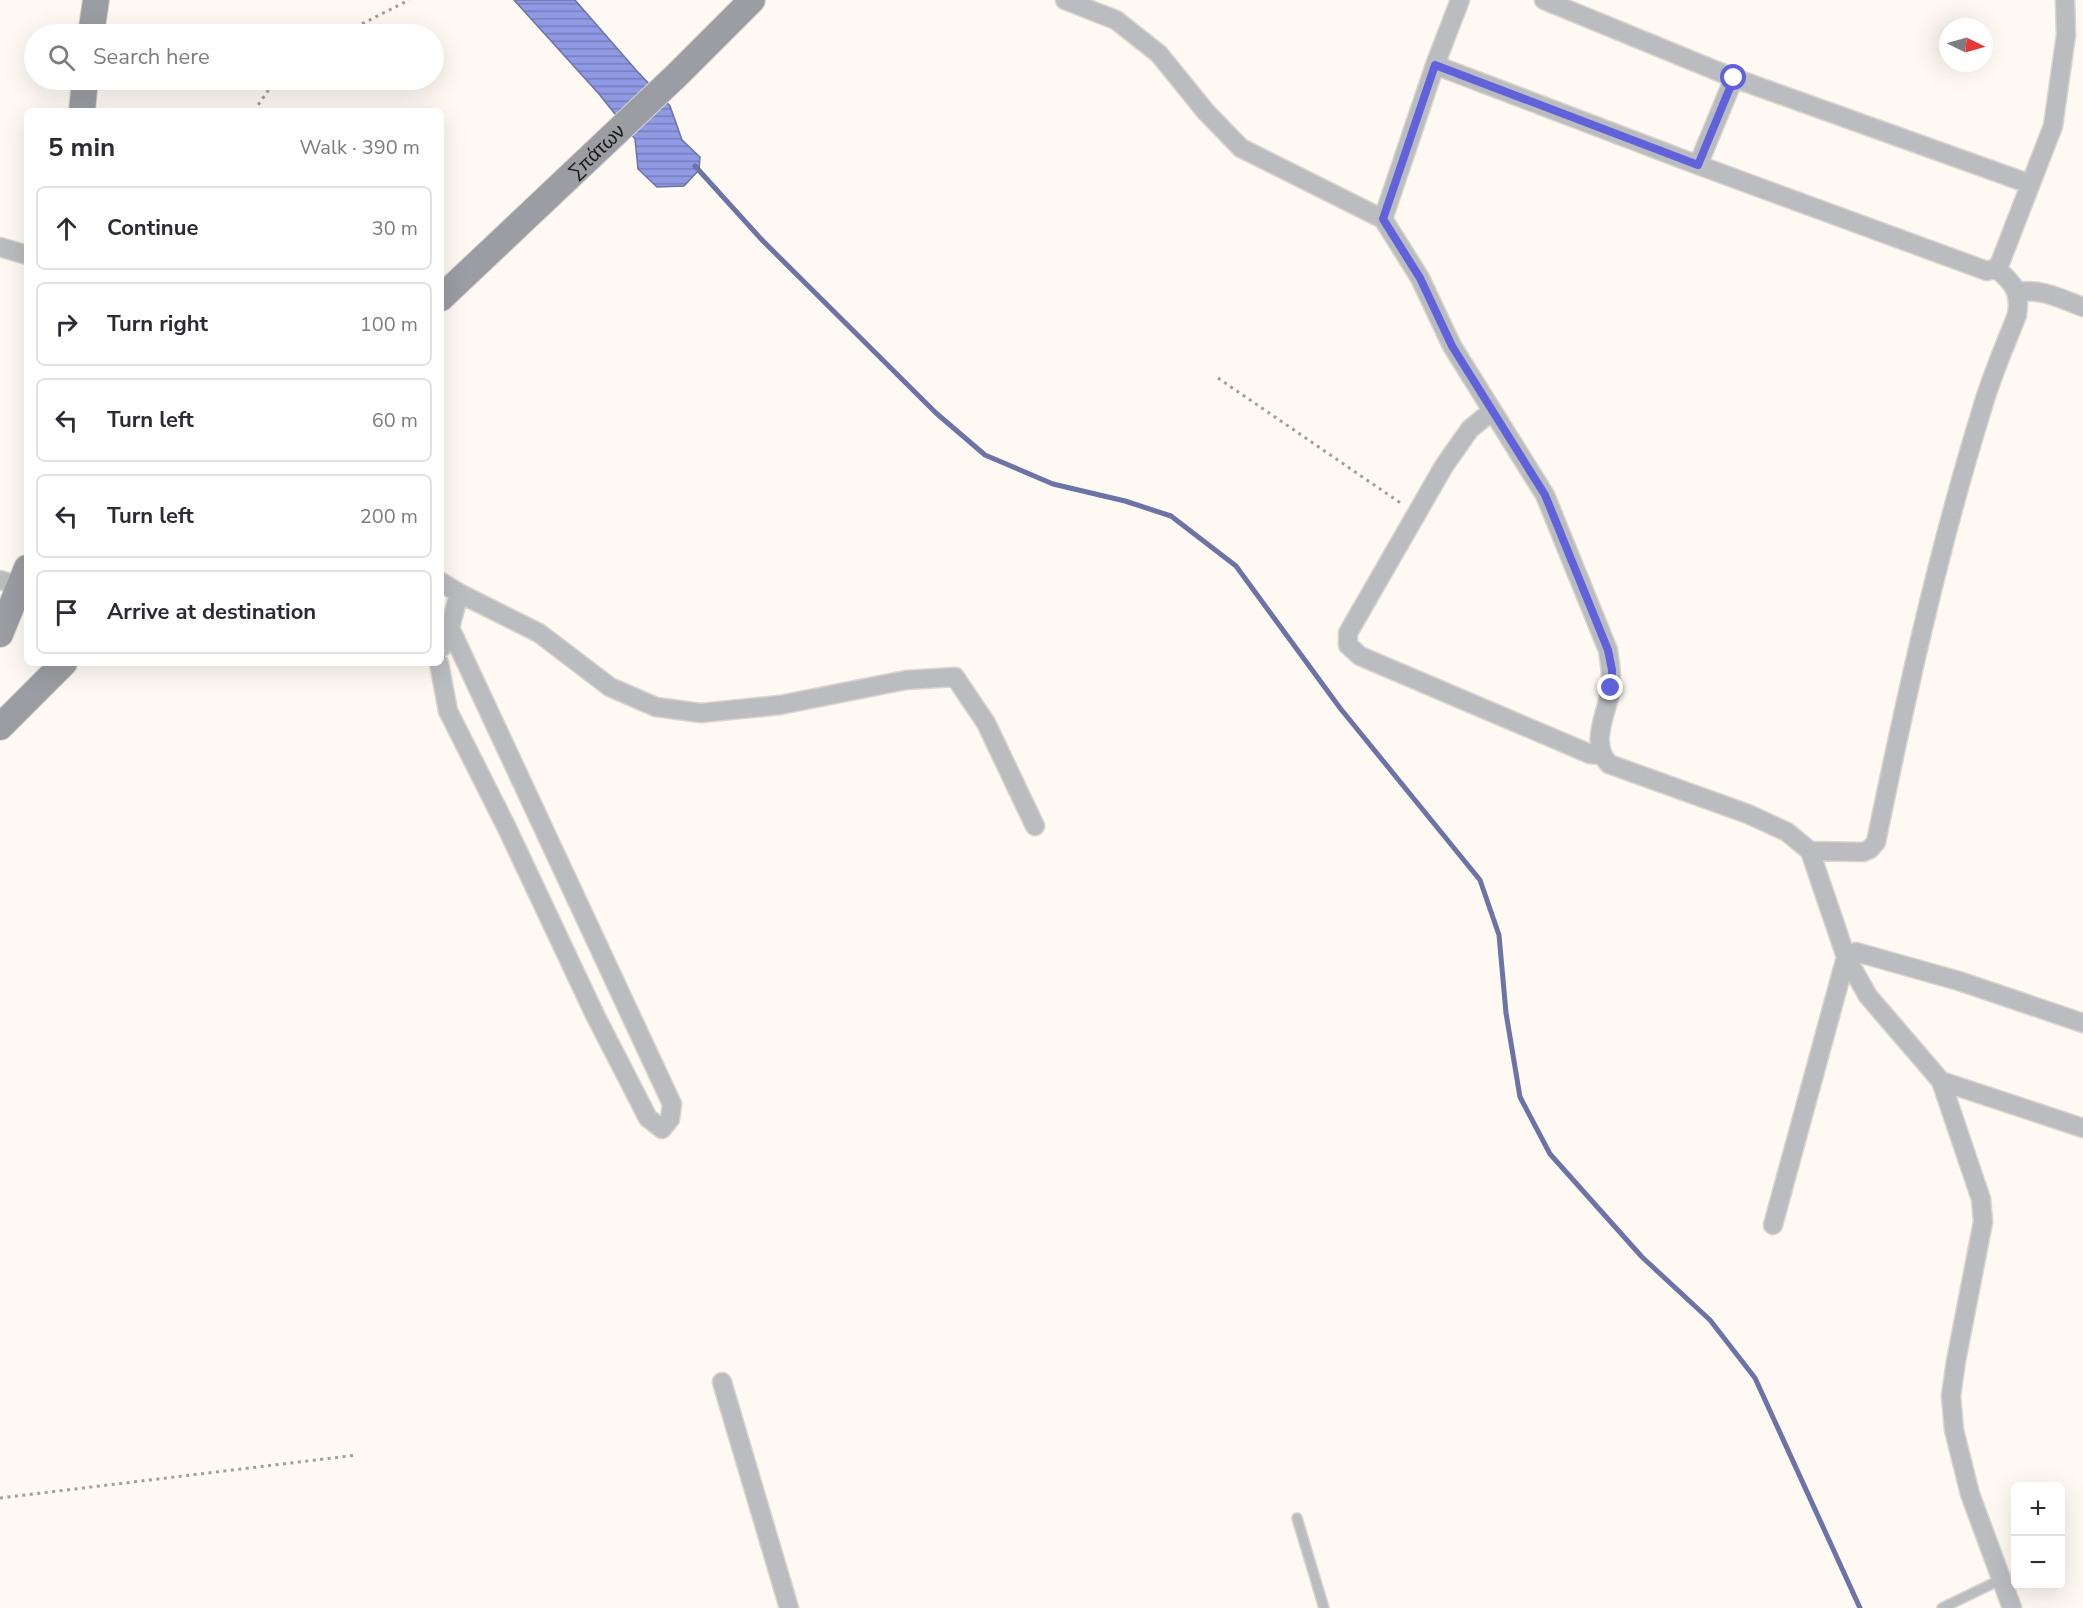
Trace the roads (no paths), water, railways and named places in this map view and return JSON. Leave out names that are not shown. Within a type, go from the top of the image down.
[{"type":"main road","points":[[92,24],[96,0]]},
{"type":"main road","name":"Σπάτων","points":[[444,295],[677,75],[752,0]]},
{"type":"main road","points":[[82,108],[84,90]]},
{"type":"main road","points":[[0,634],[16,578]]},
{"type":"main road","points":[[0,727],[61,666]]},
{"type":"street","points":[[1065,0],[1116,20],[1158,54],[1206,112],[1241,148],[1383,219],[1420,278],[1452,346],[1545,495],[1608,650],[1612,670],[1611,688],[1599,742],[1601,755],[1609,764],[1748,814],[1787,832],[1810,851],[1845,957],[1868,996],[1941,1082],[1980,1199],[1983,1222],[1951,1396],[1954,1430],[1970,1494],[2012,1608]]},
{"type":"street","points":[[1383,219],[1435,65],[1460,0]]},
{"type":"street","points":[[1544,0],[1734,78],[2030,184]]},
{"type":"street","points":[[1435,65],[1987,272],[1996,268],[2053,126],[2066,35],[2065,0]]},
{"type":"street","points":[[1698,165],[1734,78]]},
{"type":"street","points":[[0,247],[24,254]]},
{"type":"street","points":[[1810,851],[1863,852],[1870,849],[1876,842],[1904,704],[1946,538],[1982,407],[2019,301],[2010,280],[1996,268]]},
{"type":"street","points":[[2017,292],[2030,290],[2043,292],[2083,307]]},
{"type":"street","points":[[1492,411],[1470,429],[1444,466],[1348,633],[1348,645],[1360,656],[1590,754],[1601,755]]},
{"type":"street","points":[[444,584],[538,633],[610,687],[656,707],[701,713],[780,705],[906,680],[955,677],[986,723],[1035,826]]},
{"type":"street","points":[[444,641],[459,593]]},
{"type":"street","points":[[440,666],[448,711],[506,826],[606,1037],[648,1118],[662,1129],[670,1119],[672,1104],[450,628]]},
{"type":"street","points":[[1845,957],[1856,952],[1959,981],[2083,1023]]},
{"type":"street","points":[[1773,1225],[1845,957]]},
{"type":"street","points":[[1941,1082],[2083,1128]]},
{"type":"street","points":[[722,1382],[789,1608]]},
{"type":"lane","points":[[1297,1518],[1324,1608]]},
{"type":"lane","points":[[1942,1608],[2002,1579]]},
{"type":"water","points":[[514,0],[575,0],[670,106],[682,140],[700,157],[699,170],[684,186],[657,187],[638,169],[635,139],[599,94]]},
{"type":"waterway","points":[[695,166],[763,241],[936,413],[985,455],[1053,484],[1125,501],[1171,516],[1236,566],[1340,708],[1480,880],[1499,935],[1506,1013],[1520,1097],[1550,1154],[1642,1257],[1710,1320],[1755,1378],[1860,1608]]}]
